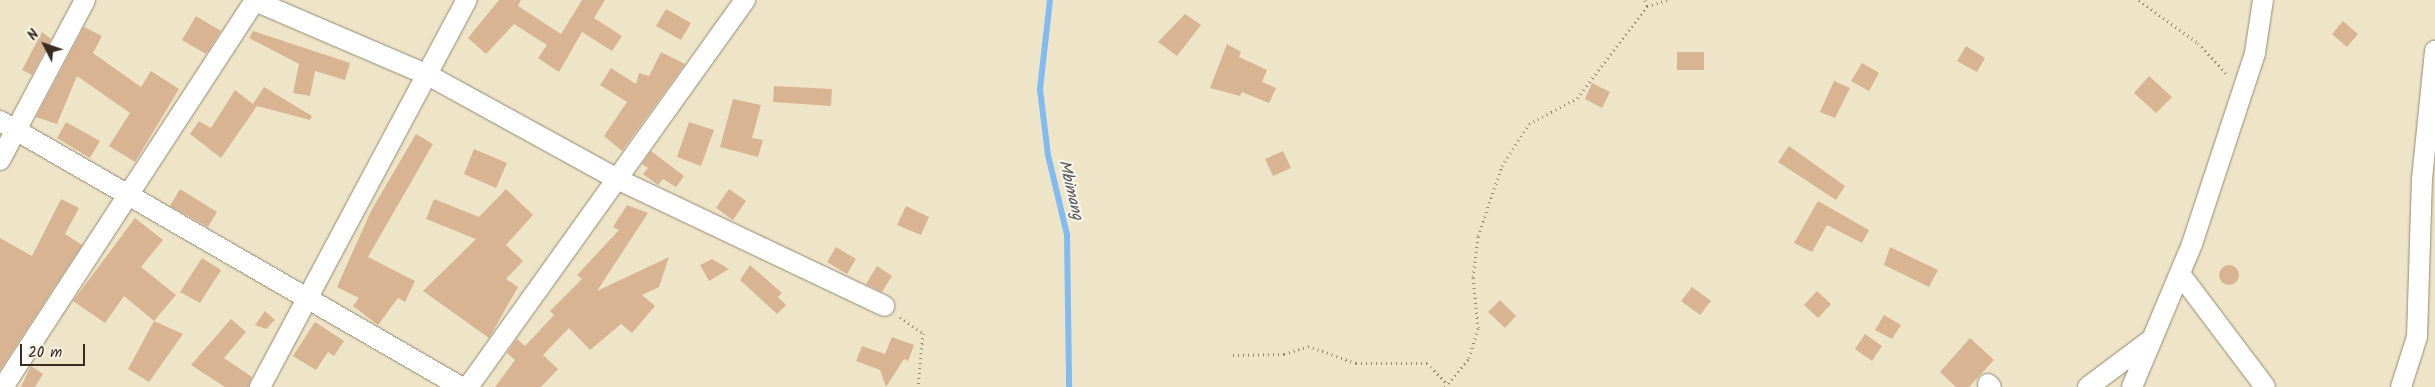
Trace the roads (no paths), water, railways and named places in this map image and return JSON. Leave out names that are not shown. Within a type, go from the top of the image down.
[{"type":"street","points":[[0,160],[8,126],[85,0]]},
{"type":"street","points":[[3,387],[255,0],[428,75],[617,179],[884,306]]},
{"type":"street","points":[[260,387],[310,298],[467,0]]},
{"type":"street","points":[[468,387],[745,0]]},
{"type":"street","points":[[2132,387],[2180,274],[2242,92],[2255,53],[2263,0]]},
{"type":"street","points":[[2401,387],[2416,337],[2422,180],[2435,51]]},
{"type":"street","points":[[8,126],[130,194],[462,387]]},
{"type":"street","points":[[2180,274],[2264,387]]},
{"type":"street","points":[[2088,387],[2152,339]]},
{"type":"waterway","name":"Mbimang","points":[[1050,0],[1040,89],[1048,155],[1067,235],[1069,387]]}]
